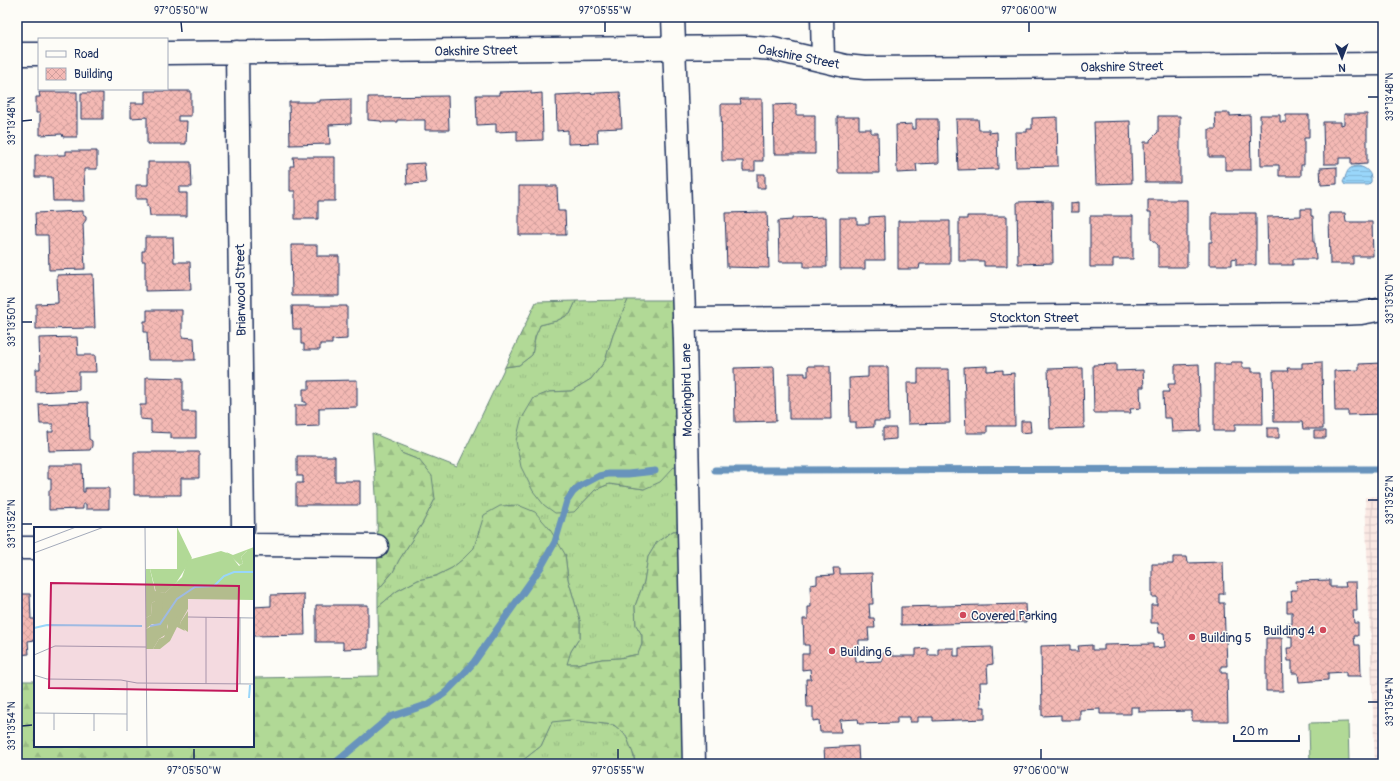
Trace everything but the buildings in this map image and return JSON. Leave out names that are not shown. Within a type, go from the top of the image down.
[{"type":"street","name":"Mockingbird Lane","points":[[673,17],[684,319],[694,764]]},
{"type":"street","points":[[822,17],[823,61]]},
{"type":"street","name":"Oakshire Street","points":[[168,53],[759,48],[788,51],[823,61],[850,66],[885,68],[1383,64]]},
{"type":"street","name":"Briarwood Street","points":[[237,52],[243,527]]},
{"type":"street","points":[[17,54],[38,54]]},
{"type":"street","name":"Stockton Street","points":[[684,319],[1338,314],[1383,310]]},
{"type":"street","points":[[254,545],[377,546]]},
{"type":"street","points":[[17,548],[34,548]]},
{"type":"shaded area","points":[[1383,496],[1383,764],[1375,764],[1365,497]]},
{"type":"green space","points":[[628,300],[613,335],[605,361],[591,379],[571,391],[549,392],[574,512],[595,490],[609,484],[644,489],[687,453],[689,530],[673,531],[657,542],[648,557],[644,582],[635,606],[636,625],[642,635],[642,644],[639,654],[577,664],[566,664],[571,651],[580,637],[580,620],[568,579],[565,554],[479,531],[474,548],[452,568],[436,576],[418,580],[397,591],[378,607],[378,590],[393,572],[435,499],[419,460],[401,453],[396,443],[457,467],[505,367],[519,365],[532,355],[535,337],[540,325],[556,321],[570,314],[576,301]]},
{"type":"green space","points":[[628,300],[684,300],[687,453],[660,482],[644,489],[609,484],[595,490],[574,512],[555,513],[544,505],[533,491],[521,467],[516,441],[521,420],[534,398],[549,392],[571,391],[591,379],[605,361],[613,335]]},
{"type":"green space","points":[[576,301],[570,314],[556,321],[540,325],[535,337],[532,355],[519,365],[505,367],[536,302]]},
{"type":"green space","points":[[372,433],[396,443],[401,453],[419,460],[432,476],[435,499],[393,572],[378,590],[377,510]]},
{"type":"green space","points":[[518,505],[535,512],[549,528],[565,554],[568,579],[580,620],[580,637],[571,651],[567,664],[620,658],[638,654],[642,644],[642,635],[636,625],[635,606],[644,582],[648,557],[657,542],[673,531],[689,530],[694,764],[635,764],[634,756],[626,735],[614,725],[570,720],[552,722],[541,746],[518,764],[17,764],[17,681],[34,681],[34,747],[254,747],[254,678],[379,676],[378,607],[397,591],[418,580],[436,576],[452,568],[463,559],[474,548],[484,515],[500,506]]},
{"type":"green space","points":[[570,720],[601,723],[615,726],[620,729],[627,737],[633,753],[635,764],[518,764],[541,746],[552,721]]},
{"type":"green space","points":[[1348,722],[1349,764],[1310,764],[1309,723]]},
{"type":"water","points":[[1358,166],[1368,171],[1371,176],[1371,182],[1368,185],[1345,185],[1343,182],[1348,171],[1351,168]]},
{"type":"waterway","points":[[715,470],[1383,469]]},
{"type":"waterway","points":[[334,764],[390,717],[429,704],[445,693],[474,662],[541,567],[555,542],[567,501],[573,492],[580,486],[599,476],[655,471]]},
{"type":"place","name":"Covered Parking","points":[[963,615]]},
{"type":"place","name":"Building 4","points":[[1323,630]]},
{"type":"place","name":"Building 5","points":[[1192,637]]},
{"type":"place","name":"Building 6","points":[[832,651]]}]
